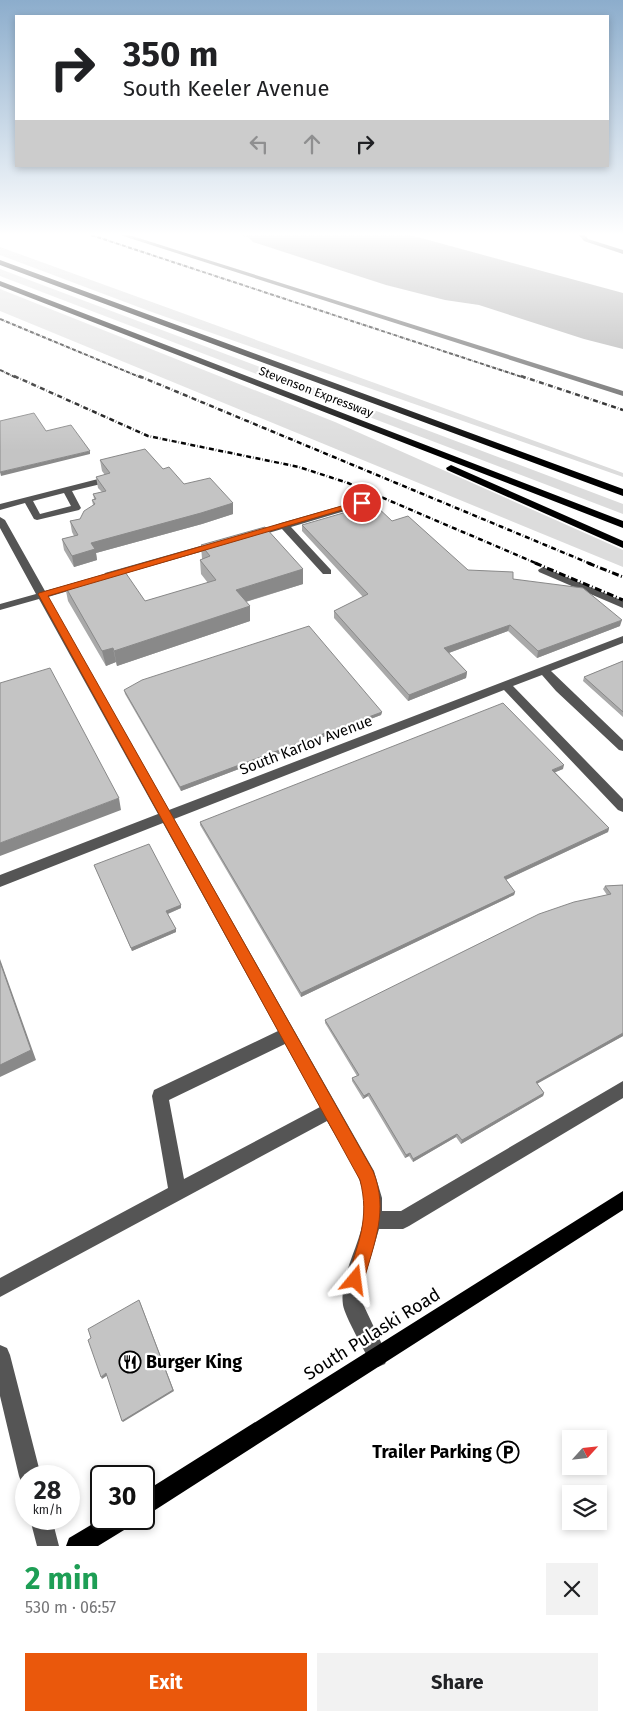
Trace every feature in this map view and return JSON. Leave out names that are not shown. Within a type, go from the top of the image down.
[{"type":"highway","name":"Stevenson Expressway","points":[[62,307],[623,525]]},
{"type":"highway","name":"Stevenson Expressway","points":[[121,307],[623,493]]},
{"type":"highway","points":[[349,392],[423,413],[623,483]]},
{"type":"highway","points":[[346,417],[426,457],[623,544]]},
{"type":"main road","name":"South Pulaski Road","points":[[155,1497],[623,1200]]},
{"type":"main road","points":[[77,1546],[103,1530]]},
{"type":"street","points":[[350,307],[623,394]]},
{"type":"street","points":[[0,507],[102,481]]},
{"type":"street","points":[[28,500],[37,517],[76,508],[68,490]]},
{"type":"street","points":[[0,607],[362,503]]},
{"type":"street","points":[[0,520],[368,1177],[373,1198],[373,1220],[355,1280],[353,1305],[378,1356]]},
{"type":"street","points":[[284,525],[327,572]]},
{"type":"street","points":[[543,570],[623,605]]},
{"type":"street","name":"South Karlov Avenue","points":[[0,881],[623,639]]},
{"type":"street","points":[[544,670],[560,688],[623,747]]},
{"type":"street","points":[[506,685],[623,808]]},
{"type":"street","points":[[178,1192],[160,1096],[288,1034]]},
{"type":"street","points":[[373,1220],[403,1220],[623,1089]]},
{"type":"street","points":[[0,1288],[6,1283],[330,1110]]},
{"type":"street","points":[[0,1355],[27,1465]]},
{"type":"street","points":[[44,1530],[48,1546]]},
{"type":"shaded area","points":[[0,307],[46,307],[335,422],[623,550],[623,567],[0,311]]},
{"type":"shaded area","points":[[82,307],[101,307],[623,504],[623,514]]},
{"type":"shaded area","points":[[139,307],[166,307],[623,473],[623,477]]},
{"type":"shaded area","points":[[486,307],[623,307],[623,349],[584,339]]},
{"type":"building","points":[[34,413],[46,431],[71,425],[90,451],[0,472],[0,421]]},
{"type":"building","points":[[145,449],[163,469],[169,467],[184,484],[210,478],[233,503],[91,543],[95,549],[72,556],[62,539],[78,535],[70,521],[80,519],[84,511],[95,504],[92,500],[96,499],[93,494],[106,491],[96,477],[110,473],[100,460]]},
{"type":"building","points":[[374,504],[392,521],[408,516],[468,570],[513,572],[513,579],[583,588],[622,620],[538,651],[510,625],[444,648],[467,672],[409,695],[334,611],[368,594],[302,525]]},
{"type":"building","points":[[265,527],[303,569],[236,590],[250,606],[114,651],[113,648],[102,651],[65,586],[123,569],[145,601],[216,580],[200,560],[210,556],[201,545]]},
{"type":"building","points":[[309,626],[382,712],[180,787],[124,690],[142,680]]},
{"type":"building","points":[[623,661],[623,712],[584,677]]},
{"type":"building","points":[[50,668],[119,798],[0,843],[0,683]]},
{"type":"building","points":[[503,703],[564,765],[552,770],[609,828],[504,877],[515,892],[301,993],[200,822]]},
{"type":"building","points":[[149,844],[181,905],[166,911],[176,929],[131,948],[94,865]]},
{"type":"building","points":[[623,885],[623,1033],[536,1082],[544,1093],[462,1140],[457,1134],[413,1159],[410,1153],[406,1155],[369,1093],[364,1096],[352,1078],[359,1075],[325,1020],[539,914],[574,902],[611,894],[605,886]]},
{"type":"building","points":[[0,962],[31,1050],[0,1065]]},
{"type":"building","name":"Burger King","points":[[139,1300],[173,1390],[122,1421],[106,1373],[101,1377],[88,1340],[91,1338],[88,1329]]},
{"type":"railway","points":[[310,307],[525,378]]},
{"type":"railway","points":[[0,319],[142,378]]},
{"type":"railway","points":[[0,370],[17,378]]},
{"type":"railway","points":[[14,376],[148,436],[299,467],[348,483],[538,564]]},
{"type":"railway","points":[[139,376],[591,564]]},
{"type":"railway","points":[[521,376],[623,410]]},
{"type":"railway","points":[[535,563],[623,600]]},
{"type":"railway","points":[[588,563],[623,577]]},
{"type":"place","name":"Burger King","points":[[130,1362]]},
{"type":"place","name":"Trailer Parking","points":[[508,1452]]},
{"type":"route","points":[[355,1280],[373,1220],[373,1198],[368,1177],[42,594],[362,503]]}]
